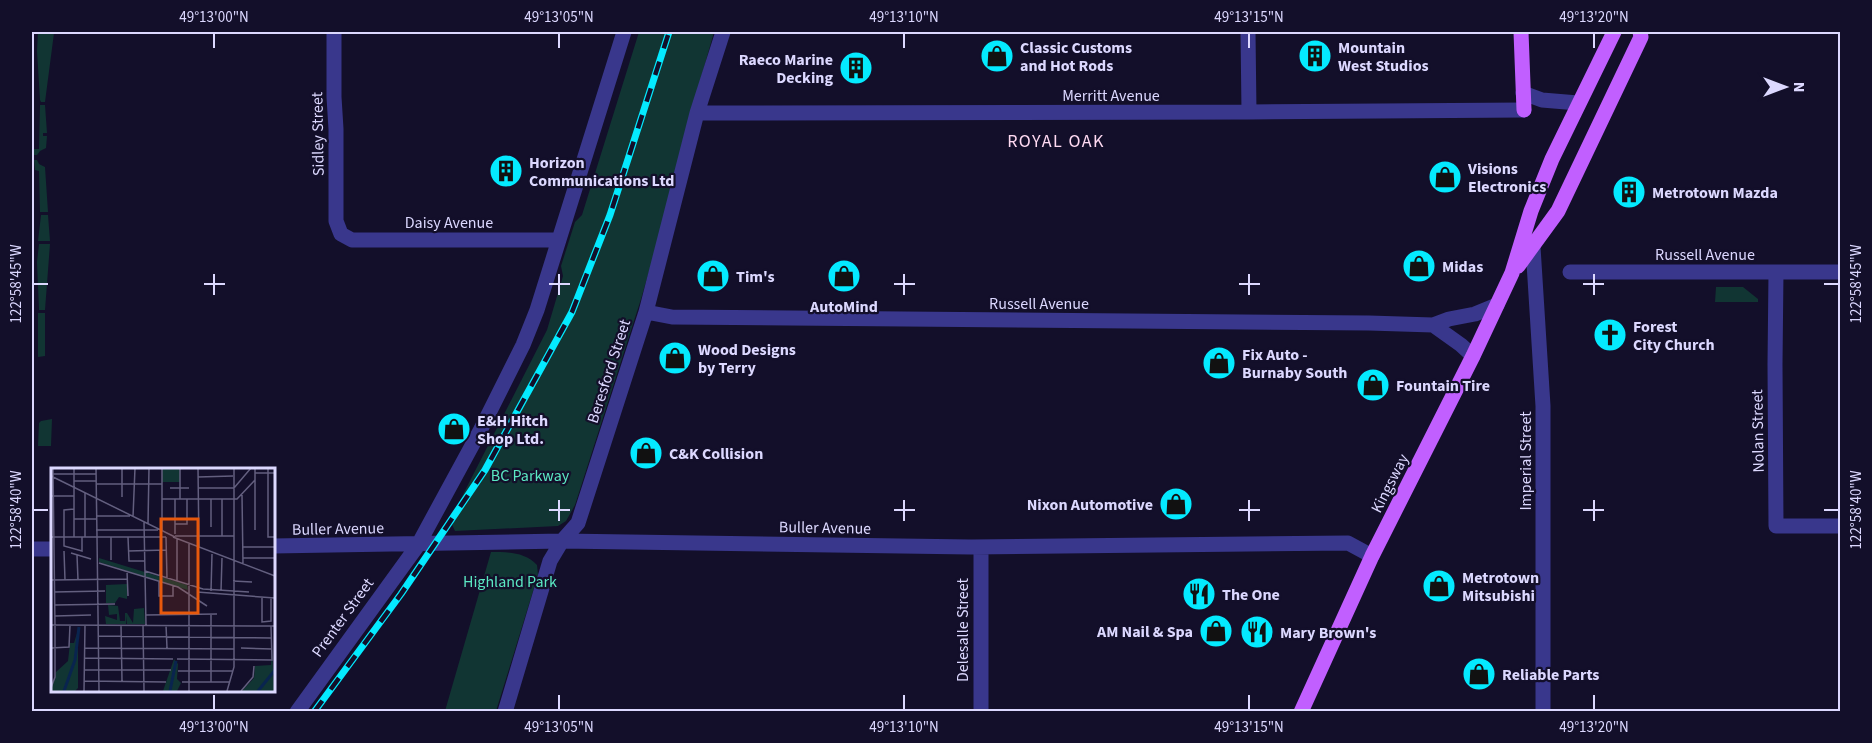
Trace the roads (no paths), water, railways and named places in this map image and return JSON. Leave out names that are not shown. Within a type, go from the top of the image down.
[{"type":"main road","points":[[1521,32],[1524,110]]},
{"type":"main road","name":"Kingsway","points":[[1304,709],[1372,556],[1473,356],[1512,273],[1531,211],[1552,159],[1614,32]]},
{"type":"main road","name":"Kingsway","points":[[1512,273],[1558,211],[1641,37],[1640,32]]},
{"type":"main road","name":"Imperial Street","points":[[1531,211],[1533,247]]},
{"type":"street","name":"Sidley Street","points":[[334,32],[336,222],[341,234]]},
{"type":"street","points":[[418,544],[481,429],[523,345],[537,310],[624,32]]},
{"type":"street","name":"Beresford Street","points":[[505,711],[550,561],[562,541],[578,523],[646,312],[697,113],[723,32]]},
{"type":"street","points":[[1248,32],[1249,112]]},
{"type":"street","points":[[1523,93],[1542,100],[1578,103]]},
{"type":"street","name":"Merritt Avenue","points":[[697,113],[1524,110]]},
{"type":"street","name":"Daisy Avenue","points":[[341,234],[352,240],[559,240]]},
{"type":"street","name":"Imperial Street","points":[[1533,247],[1543,406],[1544,711]]},
{"type":"street","name":"Russell Avenue","points":[[1570,272],[1840,272]]},
{"type":"street","name":"Nolan Street","points":[[1776,272],[1776,526],[1840,526]]},
{"type":"street","name":"Russell Avenue","points":[[646,312],[672,317],[1433,325],[1475,314],[1497,305]]},
{"type":"street","points":[[1433,325],[1473,356]]},
{"type":"street","name":"Buller Avenue","points":[[274,546],[562,541],[981,548],[1348,543],[1372,556]]},
{"type":"street","name":"Prenter Street","points":[[297,711],[418,544]]},
{"type":"street","name":"Delesalle Street","points":[[981,548],[981,711]]},
{"type":"street","points":[[32,549],[51,549]]},
{"type":"railway","points":[[314,712],[401,594],[485,470],[572,312],[610,215],[669,32]]},
{"type":"place","name":"Classic Customs and Hot Rods","points":[[997,56]]},
{"type":"place","name":"Mountain West Studios","points":[[1315,56]]},
{"type":"place","name":"Raeco Marine Decking","points":[[856,68]]},
{"type":"place","name":"Horizon Communications Ltd","points":[[506,171]]},
{"type":"place","name":"Visions Electronics","points":[[1445,177]]},
{"type":"place","name":"Metrotown Mazda","points":[[1629,192]]},
{"type":"place","name":"Midas","points":[[1419,266]]},
{"type":"place","name":"Tim's","points":[[713,276]]},
{"type":"place","name":"AutoMind","points":[[844,276]]},
{"type":"place","name":"Forest City Church","points":[[1610,335]]},
{"type":"place","name":"Wood Designs by Terry","points":[[675,358]]},
{"type":"place","name":"Fix Auto - Burnaby South","points":[[1219,363]]},
{"type":"place","name":"Fountain Tire","points":[[1373,385]]},
{"type":"place","name":"E&H Hitch Shop Ltd.","points":[[454,429]]},
{"type":"place","name":"C&K Collision","points":[[646,453]]},
{"type":"place","name":"Nixon Automotive","points":[[1176,504]]},
{"type":"place","name":"Metrotown Mitsubishi","points":[[1439,586]]},
{"type":"place","name":"The One","points":[[1199,594]]},
{"type":"place","name":"AM Nail & Spa","points":[[1216,631]]},
{"type":"place","name":"Mary Brown's","points":[[1257,632]]},
{"type":"place","name":"Reliable Parts","points":[[1479,674]]},
{"type":"district","name":"ROYAL OAK","points":[[1056,141]]},
{"type":"park label","name":"BC Parkway","points":[[530,475]]},
{"type":"park label","name":"Highland Park","points":[[510,581]]}]
